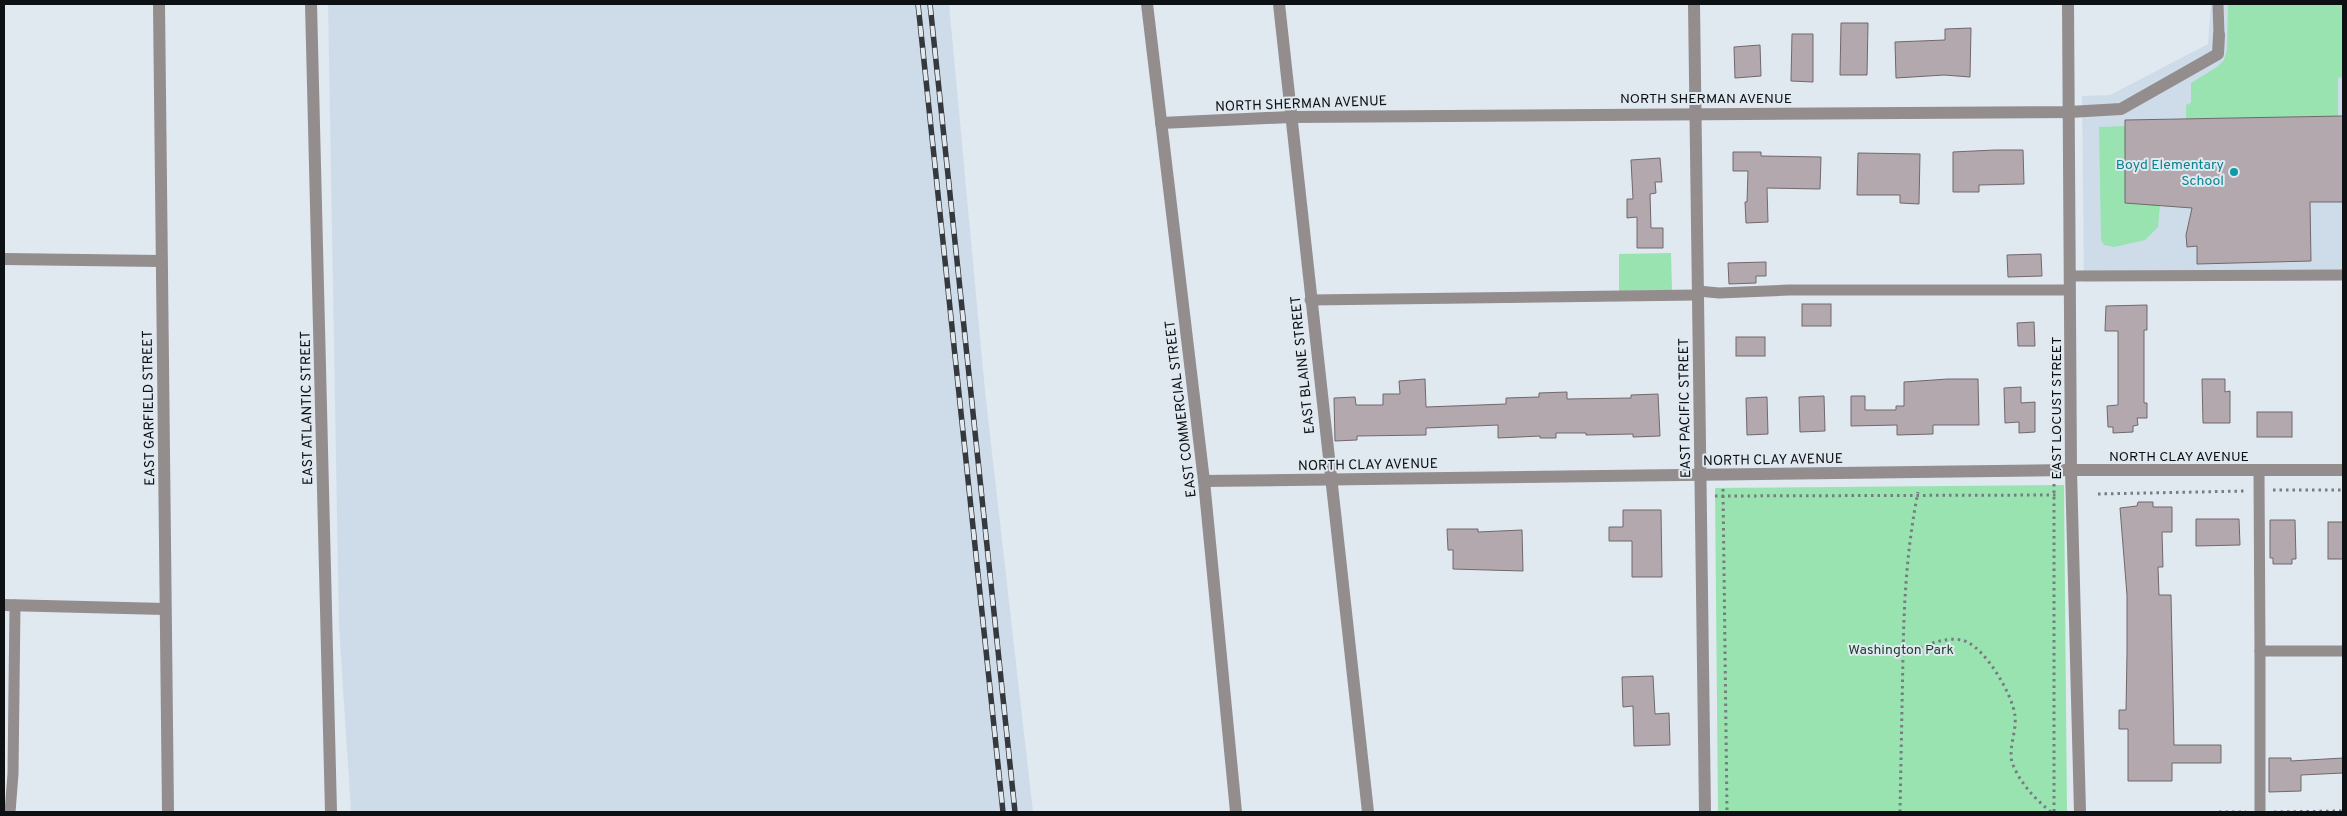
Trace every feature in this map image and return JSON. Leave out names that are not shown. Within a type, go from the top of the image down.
[{"type":"street","name":"EAST GARFIELD STREET","points":[[159,4],[168,812]]},
{"type":"street","name":"EAST ATLANTIC STREET","points":[[311,4],[331,812]]},
{"type":"street","name":"EAST COMMERCIAL STREET","points":[[1147,4],[1204,481],[1236,812]]},
{"type":"street","name":"EAST BLAINE STREET","points":[[1279,4],[1310,300],[1368,812]]},
{"type":"street","name":"EAST PACIFIC STREET","points":[[1694,4],[1706,812]]},
{"type":"street","name":"EAST LOCUST STREET","points":[[2068,4],[2071,470],[2080,812]]},
{"type":"street","name":"NORTH SHERMAN AVENUE","points":[[1160,123],[1290,117],[2069,112],[2121,110],[2218,54],[2218,35]]},
{"type":"street","points":[[4,258],[161,261]]},
{"type":"street","name":"NORTH CLAY AVENUE","points":[[1204,481],[2071,470],[2259,472],[2343,470]]},
{"type":"street","points":[[9,605],[166,609]]},
{"type":"lane","points":[[2218,4],[2218,35]]},
{"type":"lane","points":[[2070,276],[2343,275]]},
{"type":"lane","points":[[1310,300],[1719,293],[1789,290],[2070,290]]},
{"type":"lane","points":[[2259,472],[2260,812]]},
{"type":"lane","points":[[9,605],[13,774],[10,812]]},
{"type":"lane","points":[[2260,651],[2343,651]]},
{"type":"path","points":[[2053,812],[2054,484]]},
{"type":"path","points":[[1723,488],[1727,812]]},
{"type":"path","points":[[2098,494],[2343,490]]},
{"type":"path","points":[[1900,812],[1904,593],[1908,542],[1917,494]]},
{"type":"path","points":[[1716,496],[2064,495]]},
{"type":"path","points":[[1903,656],[1926,646],[1949,640],[1963,640],[1975,647],[1997,671],[2012,701],[2016,717],[2012,763],[2028,790],[2053,812]]},
{"type":"path","points":[[2219,812],[2343,812]]},
{"type":"shaded area","points":[[328,4],[949,4],[985,391],[1033,812],[351,812],[339,626]]},
{"type":"shaded area","points":[[2211,4],[2343,4],[2343,280],[2084,282],[2082,96],[2110,95],[2208,44]]},
{"type":"green space","points":[[2228,4],[2343,4],[2343,77],[2338,78],[2338,116],[2186,119],[2186,105],[2191,103],[2191,83],[2217,67],[2224,60],[2227,49]]},
{"type":"green space","points":[[2125,126],[2125,203],[2160,205],[2158,227],[2145,240],[2114,247],[2104,245],[2101,240],[2099,127]]},
{"type":"green space","points":[[1671,253],[1672,290],[1619,291],[1619,254]]},
{"type":"green space","name":"Washington Park","points":[[2064,485],[2067,812],[1718,812],[1715,488]]},
{"type":"building","points":[[1841,23],[1868,23],[1867,75],[1840,75]]},
{"type":"building","points":[[1971,28],[1970,77],[1944,75],[1896,78],[1895,42],[1945,40],[1945,29]]},
{"type":"building","points":[[1792,34],[1813,34],[1813,82],[1791,81]]},
{"type":"building","points":[[1760,45],[1761,76],[1735,78],[1734,47]]},
{"type":"building","name":"Boyd Elementary School","points":[[2343,116],[2343,202],[2310,202],[2311,261],[2197,264],[2197,246],[2187,247],[2186,235],[2192,208],[2125,203],[2125,120]]},
{"type":"building","points":[[2023,150],[2024,184],[1979,185],[1979,192],[1953,192],[1953,152]]},
{"type":"building","points":[[1733,152],[1761,152],[1761,156],[1821,157],[1820,189],[1767,188],[1768,222],[1746,223],[1745,202],[1747,202],[1748,171],[1733,171]]},
{"type":"building","points":[[1858,153],[1920,154],[1919,204],[1900,203],[1900,195],[1857,195]]},
{"type":"building","points":[[1660,158],[1662,182],[1655,182],[1656,193],[1650,194],[1651,228],[1663,228],[1663,248],[1637,248],[1637,217],[1627,218],[1627,199],[1633,199],[1631,160]]},
{"type":"building","points":[[2041,254],[2042,276],[2008,277],[2007,255]]},
{"type":"building","points":[[1766,262],[1766,276],[1756,276],[1756,283],[1729,284],[1728,263]]},
{"type":"building","points":[[1802,304],[1831,304],[1831,326],[1802,326]]},
{"type":"building","points":[[2147,305],[2147,330],[2144,330],[2144,403],[2147,403],[2147,418],[2137,418],[2138,425],[2133,426],[2133,432],[2113,433],[2113,427],[2108,427],[2107,406],[2118,405],[2118,331],[2105,331],[2106,306]]},
{"type":"building","points":[[2034,322],[2035,346],[2018,346],[2017,323]]},
{"type":"building","points":[[1736,337],[1765,337],[1765,356],[1736,356]]},
{"type":"building","points":[[1425,379],[1426,407],[1506,404],[1506,398],[1539,397],[1539,393],[1567,392],[1567,399],[1631,398],[1631,395],[1658,394],[1660,436],[1633,437],[1633,434],[1586,435],[1586,433],[1556,433],[1556,438],[1540,438],[1540,436],[1498,438],[1498,425],[1426,428],[1426,435],[1357,436],[1357,440],[1335,441],[1334,398],[1355,397],[1356,405],[1383,405],[1383,394],[1400,394],[1399,381]]},
{"type":"building","points":[[1978,379],[1979,425],[1933,425],[1933,434],[1897,435],[1897,425],[1851,426],[1851,396],[1865,396],[1865,410],[1896,410],[1896,406],[1904,406],[1904,382]]},
{"type":"building","points":[[2202,379],[2225,379],[2225,392],[2230,391],[2230,423],[2203,423]]},
{"type":"building","points":[[2021,387],[2021,403],[2035,402],[2035,432],[2019,433],[2019,422],[2005,423],[2004,388]]},
{"type":"building","points":[[1824,396],[1825,431],[1800,432],[1799,397]]},
{"type":"building","points":[[1767,397],[1768,434],[1747,435],[1746,398]]},
{"type":"building","points":[[2257,412],[2292,412],[2292,437],[2257,437]]},
{"type":"building","points":[[2138,502],[2153,502],[2153,507],[2172,507],[2172,532],[2162,532],[2163,567],[2158,567],[2159,595],[2171,595],[2174,745],[2221,745],[2221,763],[2172,763],[2172,781],[2128,781],[2128,729],[2119,729],[2119,710],[2126,710],[2127,653],[2127,595],[2120,508],[2137,506]]},
{"type":"building","points":[[1623,510],[1661,510],[1662,577],[1632,577],[1632,541],[1609,541],[1609,527],[1623,527]]},
{"type":"building","points":[[2196,519],[2239,519],[2240,545],[2196,546]]},
{"type":"building","points":[[2270,520],[2295,520],[2296,559],[2292,559],[2292,564],[2273,564],[2273,558],[2270,558]]},
{"type":"building","points":[[2328,522],[2343,522],[2343,559],[2328,559]]},
{"type":"building","points":[[1447,529],[1478,529],[1478,532],[1522,530],[1523,571],[1453,569],[1453,550],[1448,550]]},
{"type":"building","points":[[1653,676],[1655,714],[1669,713],[1670,745],[1634,746],[1633,706],[1623,707],[1622,677]]},
{"type":"building","points":[[2269,758],[2291,758],[2291,761],[2343,758],[2343,773],[2301,775],[2301,791],[2269,792]]},
{"type":"railway","points":[[918,4],[1003,812]]},
{"type":"railway","points":[[930,4],[1015,812]]},
{"type":"place","name":"Boyd Elementary School","points":[[2234,172]]}]
